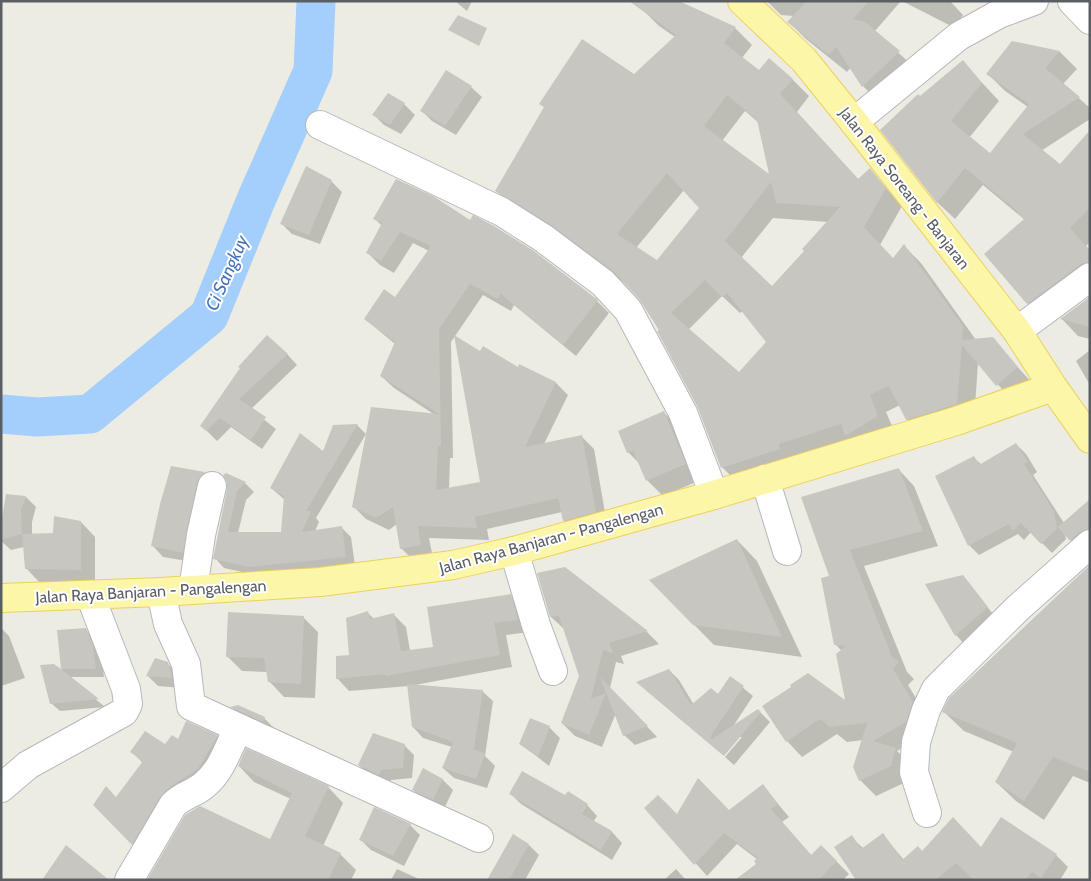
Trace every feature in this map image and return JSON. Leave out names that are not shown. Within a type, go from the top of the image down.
[{"type":"main road","name":"Jalan Raya Soreang - Banjaran","points":[[742,1],[804,60],[854,122],[1017,331],[1052,387],[1090,439]]},
{"type":"main road","name":"Jalan Raya Banjaran - Pangalengan","points":[[1,598],[128,594],[320,582],[424,570],[514,551],[714,494],[964,418],[1052,387]]},
{"type":"street","points":[[854,122],[959,36],[999,14],[1034,1]]},
{"type":"street","points":[[1072,1],[1090,20]]},
{"type":"street","points":[[320,125],[502,212],[543,238],[616,295],[628,310],[683,413],[714,494]]},
{"type":"street","points":[[1017,331],[1090,277]]},
{"type":"street","points":[[765,479],[787,551]]},
{"type":"street","points":[[193,590],[201,535],[212,486]]},
{"type":"street","points":[[927,812],[914,772],[914,765],[916,742],[926,710],[936,689],[1018,608],[1090,544]]},
{"type":"street","points":[[514,551],[536,625],[553,671]]},
{"type":"street","points":[[161,592],[168,624],[186,664],[190,706],[479,838]]},
{"type":"street","points":[[1,788],[28,765],[124,712],[128,704],[126,689],[92,595]]},
{"type":"street","points":[[129,880],[173,805],[183,795],[202,787],[215,774],[238,728]]},
{"type":"building","points":[[629,1],[679,1],[736,27],[724,43],[759,70],[769,58],[793,79],[780,94],[858,179],[870,168],[886,188],[864,227],[893,258],[904,244],[963,326],[962,340],[993,337],[1018,367],[996,386],[962,345],[957,404],[906,420],[889,386],[870,395],[878,416],[845,436],[841,424],[779,444],[780,449],[721,468],[697,406],[657,331],[659,330],[639,299],[612,270],[552,226],[495,191],[544,107],[539,104],[582,39],[634,74],[676,35]],"holes":[[[727,95],[757,120],[769,174],[704,126]],[[667,173],[699,208],[657,260],[617,234]],[[771,182],[776,203],[840,207],[772,286],[725,241]],[[705,280],[722,297],[727,293],[766,342],[739,372],[671,313]]]},
{"type":"building","points":[[807,1],[869,1],[853,19],[865,22],[900,51],[862,87],[836,47],[829,55],[787,22]]},
{"type":"building","points":[[458,15],[487,28],[479,46],[448,30]]},
{"type":"building","points":[[1012,41],[1060,51],[1045,68],[1080,97],[1023,134],[1060,164],[1090,130],[1090,208],[1070,228],[1090,251],[1090,262],[1081,264],[1027,304],[984,254],[1024,219],[965,168],[937,203],[880,130],[918,94],[920,96],[963,60],[982,83],[951,121],[990,153],[1029,104],[986,74]]},
{"type":"building","points":[[446,70],[472,86],[445,126],[420,111]]},
{"type":"building","points":[[388,93],[405,103],[390,125],[372,115]]},
{"type":"building","points":[[306,166],[332,180],[309,235],[280,224]]},
{"type":"building","points":[[396,179],[433,196],[470,220],[473,215],[494,226],[534,251],[598,300],[563,345],[501,294],[498,299],[470,284],[439,329],[441,446],[438,446],[436,490],[480,482],[454,335],[480,351],[483,346],[518,367],[519,364],[556,382],[525,447],[582,435],[596,512],[563,521],[558,498],[475,517],[477,528],[418,526],[421,545],[400,549],[393,507],[376,518],[352,507],[371,407],[439,414],[380,376],[395,342],[364,319],[384,289],[395,297],[431,246],[400,232],[381,261],[366,253],[382,223],[373,219]]},
{"type":"building","points":[[1090,297],[1090,327],[1060,319]]},
{"type":"building","points":[[267,335],[288,354],[239,399],[266,417],[251,440],[220,418],[206,431],[200,426],[240,368],[238,367]]},
{"type":"building","points":[[664,411],[686,464],[646,481],[633,451],[627,453],[618,431]]},
{"type":"building","points":[[358,424],[306,511],[311,511],[302,532],[342,526],[346,557],[249,567],[213,559],[227,489],[227,482],[223,475],[226,473],[246,482],[237,491],[228,532],[281,532],[284,496],[270,488],[300,433],[323,451],[333,425]]},
{"type":"building","points":[[1016,443],[1028,462],[1024,464],[1054,511],[1057,529],[1041,544],[1021,523],[1013,531],[1009,524],[968,546],[935,476],[974,456],[979,465]]},
{"type":"building","points":[[171,466],[205,472],[197,483],[183,553],[151,546]]},
{"type":"building","points":[[899,468],[923,531],[850,550],[892,657],[899,662],[893,669],[913,702],[906,722],[873,741],[896,748],[891,766],[859,781],[853,767],[867,723],[830,727],[820,719],[786,742],[762,706],[808,673],[845,700],[836,654],[846,646],[834,645],[821,578],[829,576],[801,497]]},
{"type":"building","points":[[6,494],[26,496],[21,510],[22,534],[1,540],[1,524]]},
{"type":"building","points":[[1090,499],[1090,529],[1080,532],[1070,541],[1058,527]]},
{"type":"building","points":[[54,516],[81,521],[81,570],[25,569],[22,534],[53,533]]},
{"type":"building","points":[[737,539],[782,637],[693,625],[649,580]]},
{"type":"building","points":[[1090,565],[1090,772],[1053,757],[1024,801],[995,782],[1017,743],[942,712],[949,698]]},
{"type":"building","points":[[565,567],[648,631],[609,643],[613,653],[603,650],[591,699],[606,693],[589,735],[561,723],[579,676],[559,616],[550,617],[537,573]]},
{"type":"building","points":[[963,575],[988,607],[955,636],[925,584]]},
{"type":"building","points":[[511,594],[518,620],[494,623],[500,655],[386,676],[385,674],[336,679],[336,656],[349,655],[346,618],[368,611],[370,619],[394,613],[401,651],[433,647],[427,607]]},
{"type":"building","points":[[228,612],[304,616],[301,684],[268,682],[264,658],[226,657]]},
{"type":"building","points":[[86,628],[93,646],[96,669],[61,669],[57,630]]},
{"type":"building","points":[[155,658],[168,662],[172,678],[146,676]]},
{"type":"building","points":[[54,664],[99,699],[50,704],[40,665]]},
{"type":"building","points":[[669,669],[691,705],[711,688],[718,694],[730,676],[744,686],[710,737],[712,739],[758,709],[761,712],[724,756],[636,682]]},
{"type":"building","points":[[600,677],[648,726],[623,736]]},
{"type":"building","points":[[407,684],[483,690],[474,749],[485,754],[476,779],[442,768],[453,742],[412,727]]},
{"type":"building","points":[[238,705],[265,717],[263,722],[230,707]]},
{"type":"building","points":[[530,718],[550,726],[538,757],[519,744]]},
{"type":"building","points":[[186,721],[218,735],[198,769],[171,786],[160,797],[132,845],[93,805],[106,786],[116,797],[143,761],[130,752],[145,731],[165,744],[172,735],[178,739]]},
{"type":"building","points":[[373,733],[405,744],[403,768],[381,770],[379,775],[358,765]]},
{"type":"building","points":[[246,748],[329,786],[305,836],[341,853],[328,880],[147,880],[185,815],[200,806],[270,839],[292,793],[238,766]]},
{"type":"building","points":[[423,768],[443,779],[433,800],[412,790]]},
{"type":"building","points":[[522,771],[565,795],[568,791],[588,804],[582,814],[612,831],[601,850],[509,794]]},
{"type":"building","points":[[698,778],[729,810],[763,784],[778,804],[771,809],[811,855],[821,845],[837,861],[818,880],[735,880],[756,864],[754,861],[758,858],[724,833],[694,865],[644,808],[658,795],[677,814]]},
{"type":"building","points":[[374,807],[411,824],[393,856],[359,840]]},
{"type":"building","points":[[953,817],[981,847],[1001,817],[1057,854],[1041,878],[1032,872],[1025,880],[973,880],[956,863],[936,880],[856,880],[834,847],[852,835],[861,849],[883,833],[902,860],[918,846],[922,851]]},
{"type":"building","points":[[513,834],[529,844],[509,880],[487,880]]},
{"type":"building","points":[[66,845],[109,880],[42,880]]},
{"type":"waterway","name":"Ci Sangkuy","points":[[1,414],[37,417],[90,414],[209,316],[256,200],[313,71],[316,1]]}]
